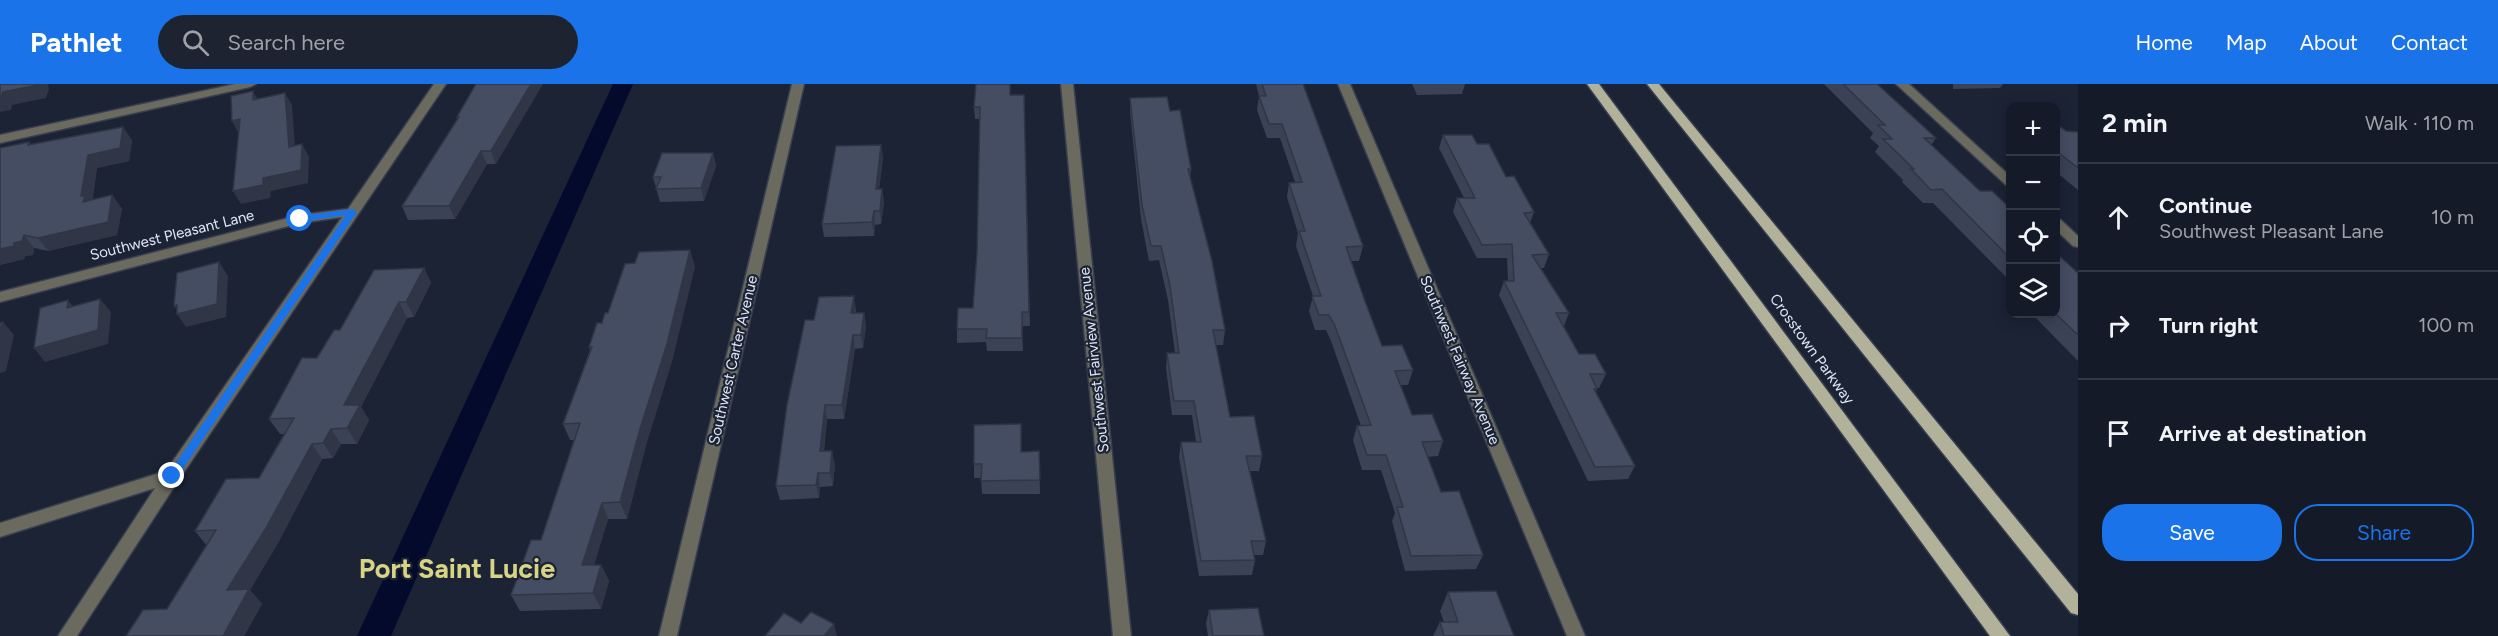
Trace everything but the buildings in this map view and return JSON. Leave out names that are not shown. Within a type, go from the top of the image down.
[{"type":"main road","name":"Crosstown Parkway","points":[[1593,84],[2001,636]]},
{"type":"main road","points":[[1653,84],[2078,607]]},
{"type":"street","points":[[0,139],[250,84]]},
{"type":"street","points":[[67,636],[172,476],[440,84]]},
{"type":"street","name":"Southwest Carter Avenue","points":[[668,636],[798,84]]},
{"type":"street","name":"Southwest Fairview Avenue","points":[[1067,84],[1122,636]]},
{"type":"street","name":"Southwest Fairway Avenue","points":[[1344,84],[1576,636]]},
{"type":"street","points":[[1902,84],[2006,178]]},
{"type":"street","name":"Southwest Pleasant Lane","points":[[0,297],[300,219],[353,212]]},
{"type":"street","points":[[2060,227],[2078,243]]},
{"type":"street","points":[[0,530],[172,476]]},
{"type":"waterway","points":[[374,636],[623,84]]},
{"type":"district","name":"Port Saint Lucie","points":[[457,568]]},
{"type":"route","points":[[172,476],[353,212],[300,219]]}]
